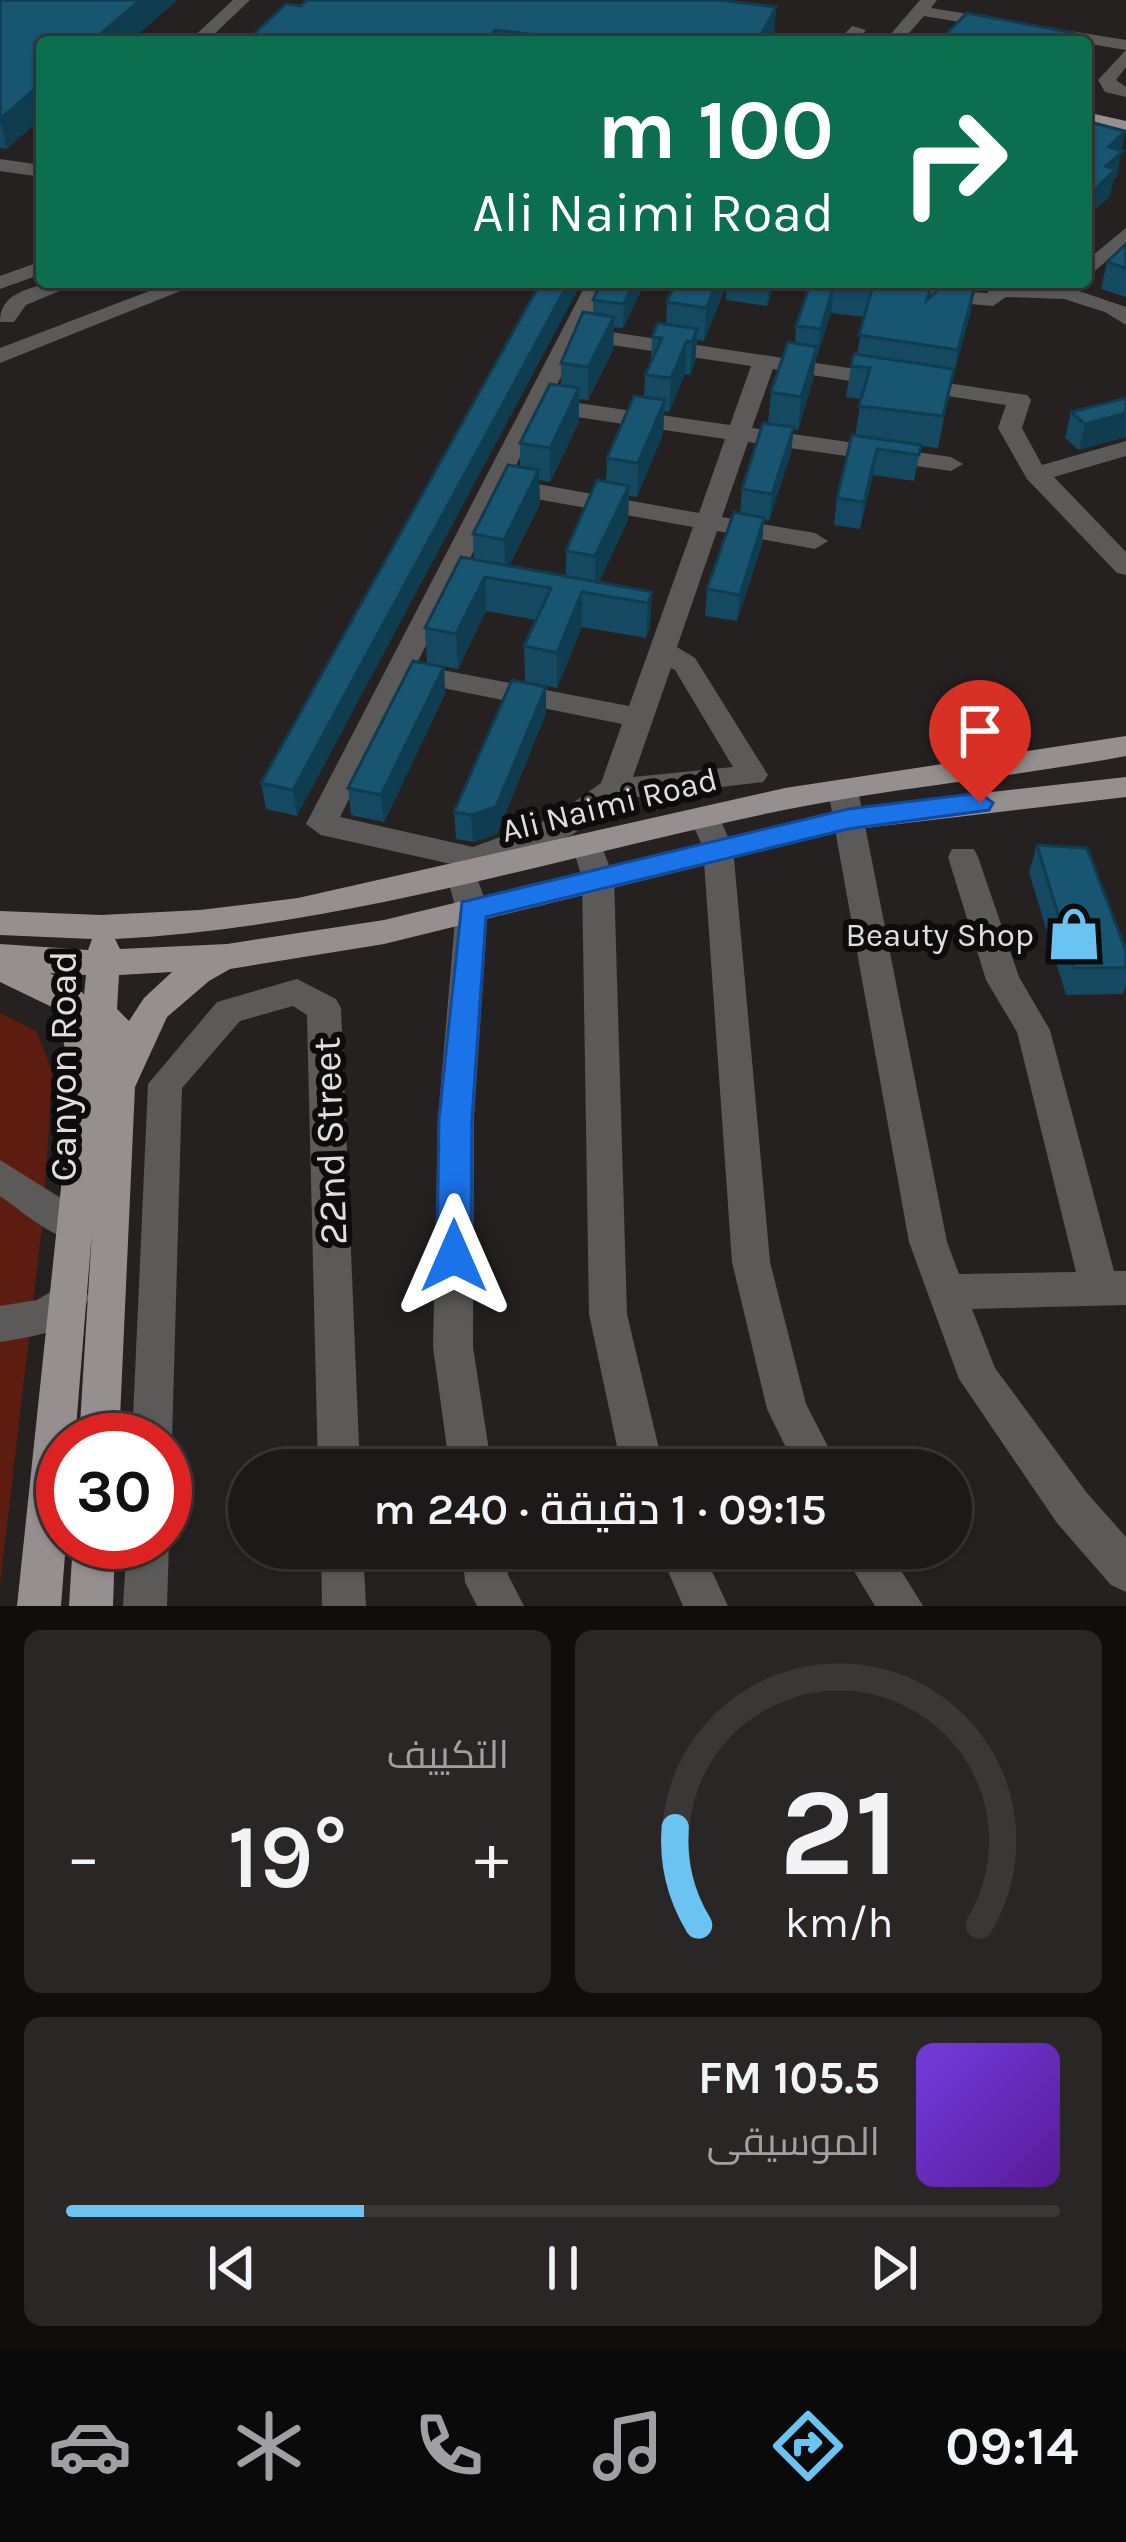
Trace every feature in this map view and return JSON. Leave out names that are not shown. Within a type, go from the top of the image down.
[{"type":"main road","points":[[1092,122],[1126,123]]},
{"type":"main road","points":[[1092,124],[1126,140]]},
{"type":"main road","name":"Ali Naimi Road","points":[[108,952],[292,914],[468,893],[711,832],[1126,746]]},
{"type":"main road","name":"Ali Naimi Road","points":[[845,805],[1126,788]]},
{"type":"main road","name":"Ali Naimi Road","points":[[108,952],[227,957],[384,932],[468,893]]},
{"type":"main road","points":[[0,923],[108,952]]},
{"type":"main road","points":[[0,957],[108,952]]},
{"type":"main road","name":"Canyon Road","points":[[98,1413],[92,1226],[102,1086],[98,1038],[108,952]]},
{"type":"main road","points":[[102,1086],[146,1014],[177,982],[227,957]]},
{"type":"main road","points":[[0,969],[37,981],[71,1002],[102,1086]]},
{"type":"main road","name":"Canyon Road","points":[[39,1606],[70,1298],[92,1226]]},
{"type":"main road","points":[[91,1606],[93,1569]]},
{"type":"street","points":[[203,36],[242,0]]},
{"type":"street","points":[[899,36],[932,6]]},
{"type":"street","points":[[912,36],[932,6]]},
{"type":"street","points":[[932,6],[1085,36]]},
{"type":"street","points":[[1092,37],[1126,44]]},
{"type":"street","points":[[1126,55],[1107,80],[1112,88],[1126,92]]},
{"type":"street","points":[[0,166],[36,170]]},
{"type":"street","points":[[1092,266],[1126,234]]},
{"type":"street","points":[[0,283],[36,269]]},
{"type":"street","points":[[41,333],[3,315],[18,300],[53,288]]},
{"type":"street","points":[[0,356],[41,333],[149,288]]},
{"type":"street","points":[[0,344],[174,288]]},
{"type":"street","points":[[595,288],[495,484],[459,578],[400,670],[321,824],[474,857],[549,833],[614,789],[753,775],[685,664],[663,651]]},
{"type":"street","points":[[914,292],[983,302],[1000,298],[999,288]]},
{"type":"street","points":[[1073,288],[1113,307],[1126,319]]},
{"type":"street","points":[[573,332],[1018,400],[1010,428],[1016,445]]},
{"type":"street","points":[[614,789],[663,651],[663,616],[708,521],[764,362]]},
{"type":"street","points":[[954,391],[1016,445],[1036,474],[1126,567]]},
{"type":"street","points":[[536,404],[738,437],[951,464]]},
{"type":"street","points":[[1036,474],[1126,448]]},
{"type":"street","points":[[495,484],[815,541]]},
{"type":"street","points":[[400,670],[639,718]]},
{"type":"street","points":[[845,805],[928,1242],[946,1292],[979,1379],[1072,1508],[1126,1570]]},
{"type":"street","points":[[711,832],[751,1262],[787,1409],[808,1449]]},
{"type":"street","points":[[946,1292],[1113,1288],[1033,1030],[1003,980],[963,857]]},
{"type":"street","points":[[592,861],[608,1314],[638,1449]]},
{"type":"street","points":[[468,893],[455,1118],[453,1347],[468,1449]]},
{"type":"street","name":"22nd Street","points":[[153,1413],[165,1084],[229,1011],[297,992],[324,1008],[338,1449]]},
{"type":"street","points":[[6,1185],[92,1226]]},
{"type":"street","points":[[0,1324],[46,1316],[70,1298]]},
{"type":"street","points":[[146,1606],[147,1569]]},
{"type":"street","points":[[343,1569],[344,1606]]},
{"type":"street","points":[[486,1569],[502,1606]]},
{"type":"street","points":[[689,1569],[706,1606]]},
{"type":"street","points":[[876,1569],[902,1606]]},
{"type":"shaded area","points":[[0,1013],[36,1031],[52,1070],[44,1209],[0,1585]]},
{"type":"building","points":[[0,0],[140,0],[98,36],[36,36],[36,88],[0,119]]},
{"type":"building","points":[[307,0],[718,0],[776,7],[760,36],[544,36],[495,30],[490,36],[254,34],[286,4],[301,6]]},
{"type":"building","points":[[967,13],[1074,33],[1071,36],[944,36]]},
{"type":"building","points":[[1092,123],[1125,131],[1109,147],[1123,151],[1106,166],[1116,169],[1092,192]]},
{"type":"building","points":[[1126,244],[1126,268],[1107,262]]},
{"type":"building","points":[[538,288],[566,288],[293,790],[261,783]]},
{"type":"building","points":[[598,288],[631,288],[624,304],[593,300]]},
{"type":"building","points":[[673,288],[714,288],[706,308],[667,302]]},
{"type":"building","points":[[809,288],[833,288],[821,329],[796,326]]},
{"type":"building","points":[[864,288],[930,288],[927,300],[940,288],[974,288],[958,350],[859,335],[872,289]]},
{"type":"building","points":[[583,312],[614,317],[588,367],[561,363]]},
{"type":"building","points":[[658,323],[697,329],[671,378],[645,375],[662,338],[652,337]]},
{"type":"building","points":[[788,342],[817,347],[801,397],[771,392]]},
{"type":"building","points":[[854,354],[954,369],[943,416],[859,406],[870,368],[851,366]]},
{"type":"building","points":[[550,384],[579,388],[550,448],[520,443]]},
{"type":"building","points":[[634,396],[665,400],[638,463],[607,458]]},
{"type":"building","points":[[1126,398],[1126,413],[1085,424],[1071,412]]},
{"type":"building","points":[[763,423],[794,427],[772,494],[742,489]]},
{"type":"building","points":[[852,435],[921,445],[919,455],[877,449],[864,502],[837,498]]},
{"type":"building","points":[[508,465],[539,470],[504,540],[473,534]]},
{"type":"building","points":[[597,480],[629,486],[595,556],[566,551]]},
{"type":"building","points":[[734,512],[764,518],[740,595],[707,589]]},
{"type":"building","points":[[461,557],[652,592],[648,603],[582,592],[557,653],[524,646],[551,588],[485,577],[456,634],[425,628]]},
{"type":"building","points":[[413,661],[444,667],[381,795],[348,788]]},
{"type":"building","points":[[512,680],[546,687],[496,807],[471,815],[454,812]]},
{"type":"building","points":[[1037,845],[1087,848],[1126,951],[1126,968],[1074,968]]},
{"type":"place","name":"Beauty Shop","points":[[1074,934]]},
{"type":"route","points":[[454,1256],[455,1118],[472,909],[848,819],[980,803]]}]
